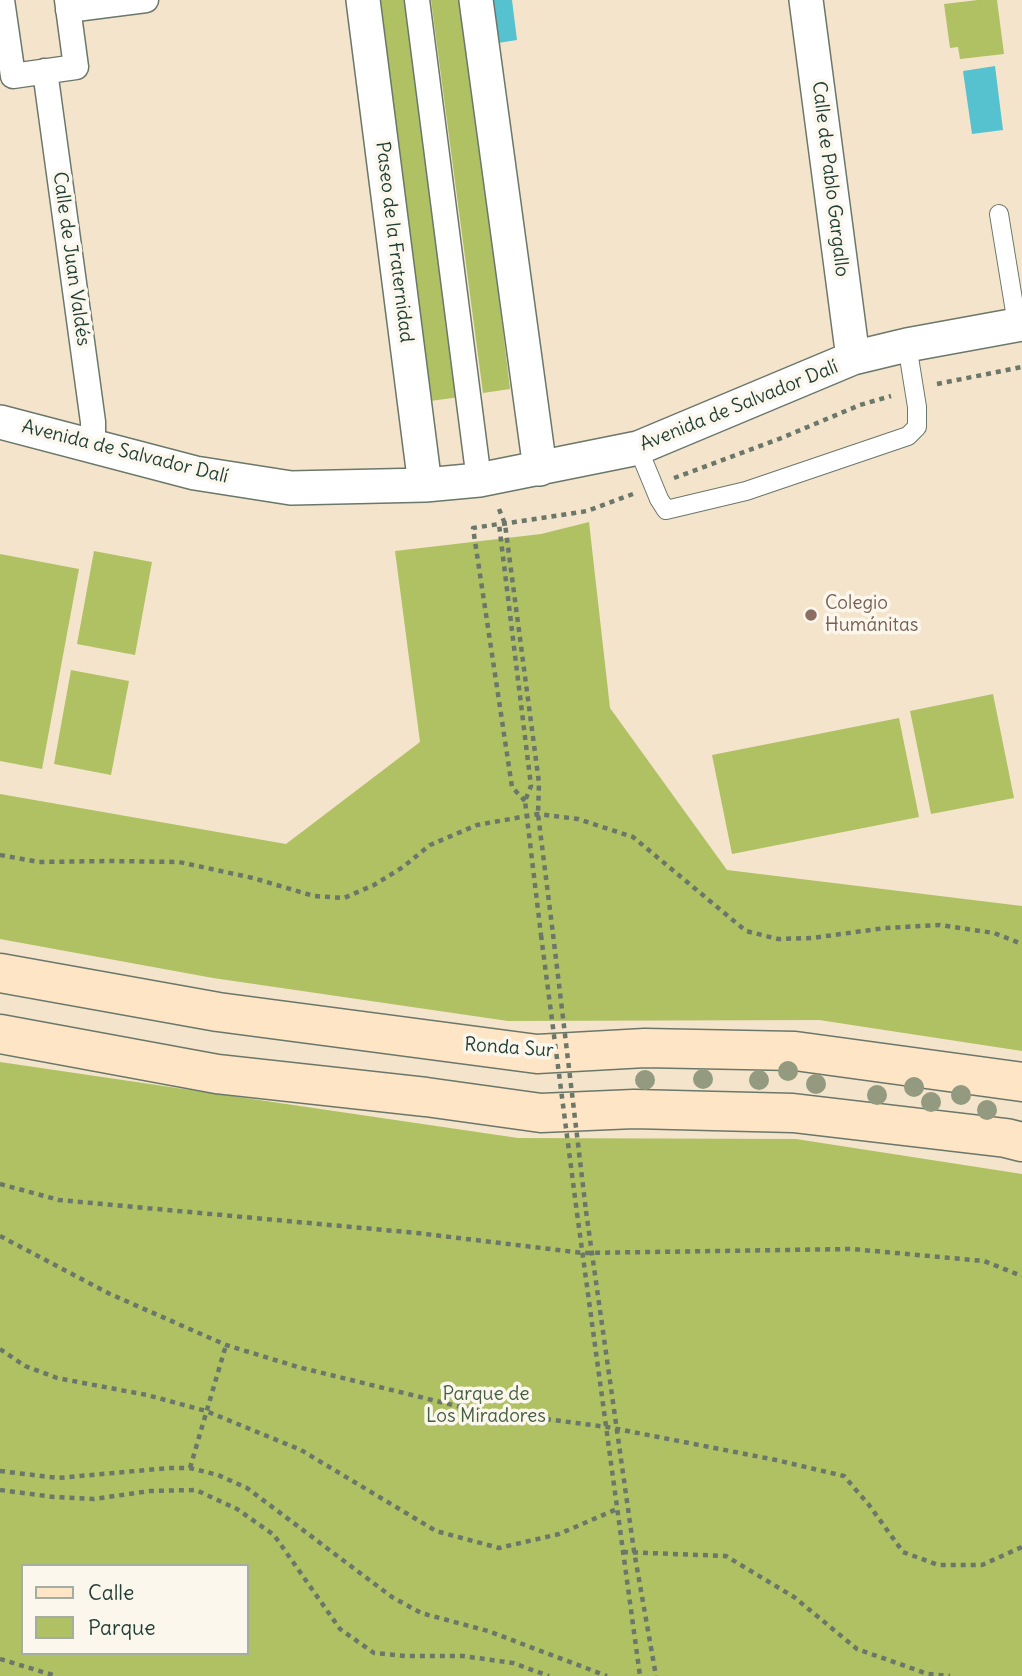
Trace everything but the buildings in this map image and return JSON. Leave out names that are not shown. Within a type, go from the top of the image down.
[{"type":"main road","name":"Ronda Sur","points":[[0,973],[218,1012],[537,1054],[645,1048],[795,1051],[1022,1082]]},
{"type":"main road","points":[[0,1034],[217,1074],[426,1097],[541,1113],[635,1109],[793,1113],[1022,1142]]},
{"type":"street","points":[[2,8],[13,76],[76,67],[68,5],[146,0]]},
{"type":"street","name":"Paseo de la Fraternidad","points":[[363,0],[425,485]]},
{"type":"street","points":[[417,0],[479,480]]},
{"type":"street","points":[[477,0],[540,469]]},
{"type":"street","name":"Calle de Pablo Gargallo","points":[[806,0],[853,358]]},
{"type":"street","name":"Calle de Juan Valdés","points":[[45,71],[93,422],[93,447]]},
{"type":"street","name":"Avenida de Salvador Dalí","points":[[0,422],[195,473],[291,488],[425,485],[479,480],[638,448],[853,358],[1020,324]]},
{"type":"lane","points":[[999,214],[1020,324]]},
{"type":"lane","points":[[638,448],[666,510],[746,491],[908,436],[917,427],[915,388],[907,345]]},
{"type":"path","points":[[525,801],[512,788],[473,528],[587,511],[779,439],[860,405],[915,388],[1022,367]]},
{"type":"path","points":[[499,524],[531,786],[525,801],[526,816],[640,1676]]},
{"type":"path","points":[[0,855],[39,862],[179,862],[253,878],[314,896],[344,898],[374,885],[430,845],[477,825],[538,814],[578,819],[633,837],[746,931],[778,939],[812,938],[885,928],[940,925],[994,933],[1022,944]]},
{"type":"path","points":[[553,934],[586,1211],[616,1429],[656,1676]]},
{"type":"path","points":[[0,1184],[59,1200],[417,1233],[583,1252],[852,1249],[984,1261],[1022,1276]]},
{"type":"path","points":[[0,1236],[110,1294],[226,1345],[298,1367],[469,1409],[607,1427],[844,1476],[903,1552],[938,1564],[982,1565],[1022,1547]]},
{"type":"path","points":[[190,1468],[226,1345]]},
{"type":"path","points":[[0,1349],[25,1366],[57,1378],[147,1395],[206,1411],[301,1450],[436,1531],[499,1548],[559,1534],[617,1509]]},
{"type":"path","points":[[0,1471],[58,1478],[190,1468],[218,1475],[247,1488],[391,1597],[421,1612],[488,1631],[607,1676]]},
{"type":"path","points":[[0,1490],[94,1499],[150,1491],[196,1490],[237,1508],[274,1535],[340,1629],[374,1653],[463,1656],[513,1662],[548,1676]]},
{"type":"path","points":[[623,1552],[726,1556],[794,1597],[858,1649],[928,1674],[950,1676]]},
{"type":"path","points":[[0,1659],[56,1676]]},
{"type":"green space","points":[[376,0],[406,0],[460,397],[430,401]]},
{"type":"green space","points":[[431,0],[463,0],[510,389],[483,393]]},
{"type":"green space","points":[[997,0],[1004,54],[960,59],[958,47],[950,48],[944,4]]},
{"type":"green space","points":[[589,522],[610,708],[727,870],[1022,906],[1022,1051],[819,1020],[508,1021],[213,978],[0,939],[0,794],[286,844],[420,742],[395,551],[541,534]]},
{"type":"green space","points":[[94,551],[152,562],[135,655],[77,644]]},
{"type":"green space","points":[[0,554],[79,569],[42,769],[0,761]]},
{"type":"green space","points":[[71,670],[129,681],[111,775],[54,764]]},
{"type":"green space","points":[[993,694],[1014,798],[931,814],[910,711]]},
{"type":"green space","points":[[899,718],[919,817],[732,854],[712,755]]},
{"type":"green space","name":"Parque de Los Miradores","points":[[0,1062],[518,1138],[796,1139],[1022,1174],[1022,1676],[0,1676]]},
{"type":"water","points":[[492,0],[512,0],[517,40],[498,43]]},
{"type":"water","points":[[995,66],[1003,130],[972,134],[963,71]]},
{"type":"place","name":"Colegio Humánitas","points":[[811,615]]}]
